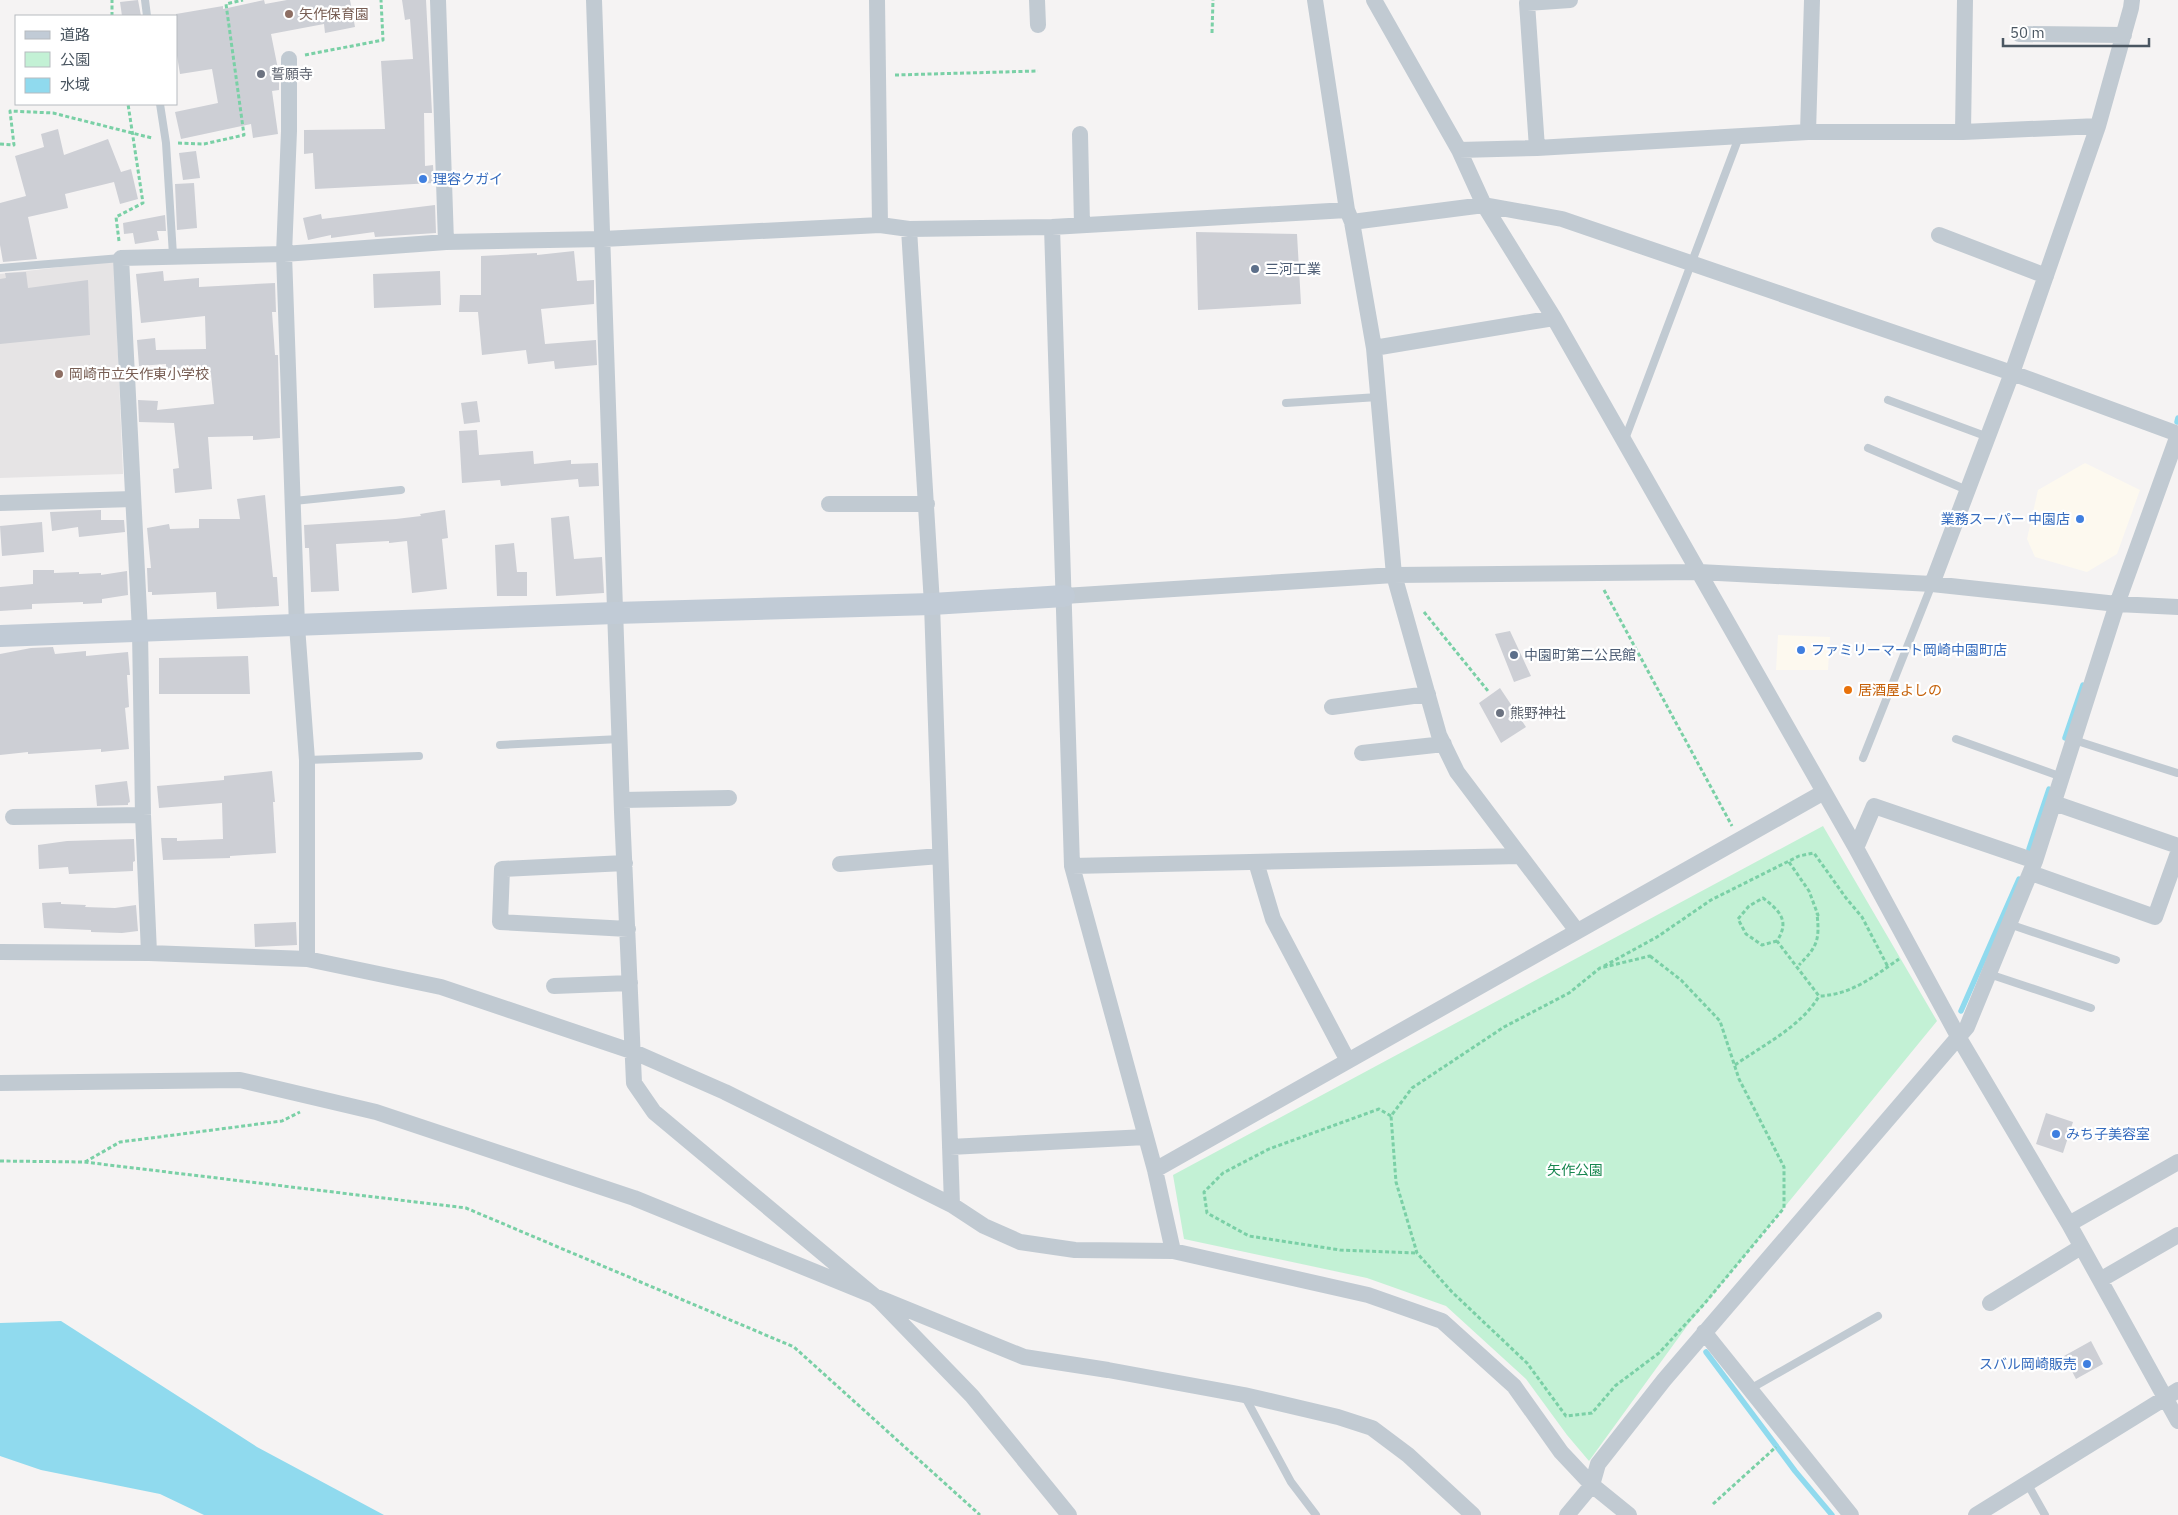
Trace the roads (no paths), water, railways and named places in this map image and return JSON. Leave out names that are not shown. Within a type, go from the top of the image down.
[{"type":"street","points":[[438,0],[446,242]]},
{"type":"street","points":[[594,0],[624,863],[634,1083],[654,1112],[880,1300],[972,1396],[1069,1515]]},
{"type":"street","points":[[877,0],[880,225]]},
{"type":"street","points":[[1036,0],[1038,25]]},
{"type":"street","points":[[1315,0],[1349,216],[1374,348],[1394,575],[1428,694],[1444,744],[1457,772],[1577,931]]},
{"type":"street","points":[[1374,0],[1459,150],[1484,205],[1554,318],[1699,572],[1856,848],[1959,1038],[2100,1280],[2171,1394],[2178,1421]]},
{"type":"street","points":[[1536,148],[1527,2],[1570,0]]},
{"type":"street","points":[[1808,132],[1812,0]]},
{"type":"street","points":[[1963,132],[1965,0]]},
{"type":"street","points":[[1932,584],[2012,373],[2098,126],[2132,0]]},
{"type":"street","points":[[2019,34],[2124,35]]},
{"type":"street","points":[[289,58],[289,132],[284,254],[297,626],[306,760],[307,959]]},
{"type":"street","points":[[1459,150],[1536,148],[1808,132],[1963,132],[2098,126]]},
{"type":"street","points":[[1080,134],[1082,225]]},
{"type":"street","points":[[149,953],[143,815],[140,631],[122,258],[284,254],[446,242],[603,239],[880,225],[909,228],[1052,226],[1349,216],[1484,205],[1562,219],[2012,373],[2178,435],[2117,604],[2033,867],[1967,1028],[1704,1332],[1598,1464],[1592,1485],[1567,1515]]},
{"type":"street","points":[[1052,226],[1072,866],[1155,1170],[1173,1251]]},
{"type":"street","points":[[909,228],[932,604],[952,1205]]},
{"type":"street","points":[[1940,235],[2046,276]]},
{"type":"street","points":[[1374,348],[1554,318]]},
{"type":"street","points":[[0,503],[133,499]]},
{"type":"street","points":[[828,504],[927,504]]},
{"type":"street","points":[[0,636],[615,613],[932,604],[1394,575],[1699,572],[1932,584],[2117,604],[2178,607]]},
{"type":"street","points":[[1332,707],[1428,694]]},
{"type":"street","points":[[1362,753],[1444,744]]},
{"type":"street","points":[[1155,1170],[1824,792]]},
{"type":"street","points":[[622,800],[729,798]]},
{"type":"street","points":[[2054,803],[2178,846]]},
{"type":"street","points":[[1856,848],[1874,806],[2033,867],[2155,918],[2178,853]]},
{"type":"street","points":[[13,817],[143,815]]},
{"type":"street","points":[[840,864],[940,856]]},
{"type":"street","points":[[1072,866],[1520,856]]},
{"type":"street","points":[[1256,862],[1272,920],[1348,1061]]},
{"type":"street","points":[[624,863],[502,868],[500,922],[628,929]]},
{"type":"street","points":[[0,952],[149,953],[307,959],[441,987],[634,1052],[725,1092],[952,1205],[984,1226],[1020,1242],[1075,1250],[1173,1251],[1368,1295],[1442,1321],[1514,1386],[1560,1452],[1592,1485],[1629,1515]]},
{"type":"street","points":[[554,986],[630,983]]},
{"type":"street","points":[[0,1083],[240,1080],[376,1112],[634,1198],[1024,1358],[1108,1370],[1244,1395],[1338,1417],[1372,1428],[1408,1455],[1473,1515]]},
{"type":"street","points":[[950,1146],[1146,1137]]},
{"type":"street","points":[[2068,1224],[2178,1162]]},
{"type":"street","points":[[2100,1280],[2178,1235]]},
{"type":"street","points":[[1990,1303],[2081,1247]]},
{"type":"street","points":[[1704,1332],[1851,1515]]},
{"type":"street","points":[[1976,1515],[2171,1394]]},
{"type":"lane","points":[[145,0],[147,15]]},
{"type":"lane","points":[[160,105],[166,143],[173,256]]},
{"type":"lane","points":[[1624,441],[1739,136]]},
{"type":"lane","points":[[0,268],[122,258]]},
{"type":"lane","points":[[1286,403],[1378,397]]},
{"type":"lane","points":[[1888,400],[1988,437]]},
{"type":"lane","points":[[1868,448],[1968,490]]},
{"type":"lane","points":[[294,501],[401,490]]},
{"type":"lane","points":[[1863,758],[1932,584]]},
{"type":"lane","points":[[500,745],[620,739]]},
{"type":"lane","points":[[1956,739],[2062,777]]},
{"type":"lane","points":[[2074,740],[2177,773]]},
{"type":"lane","points":[[306,760],[419,756]]},
{"type":"lane","points":[[2010,924],[2116,960]]},
{"type":"lane","points":[[1989,974],[2091,1008]]},
{"type":"lane","points":[[1750,1389],[1878,1316]]},
{"type":"lane","points":[[1244,1395],[1291,1482],[1316,1515]]},
{"type":"lane","points":[[2028,1483],[2045,1515]]},
{"type":"water","points":[[61,1321],[257,1447],[384,1515],[204,1515],[160,1494],[41,1470],[0,1456],[0,1323]]},
{"type":"waterway","points":[[2177,422],[2178,418]]},
{"type":"waterway","points":[[2065,738],[2083,685]]},
{"type":"waterway","points":[[2029,849],[2049,789]]},
{"type":"waterway","points":[[1961,1011],[2019,879]]},
{"type":"waterway","points":[[1706,1352],[1795,1471],[1832,1515]]},
{"type":"place","name":"矢作保育園","points":[[289,14]]},
{"type":"place","name":"誓願寺","points":[[261,74]]},
{"type":"place","name":"理容クガイ","points":[[423,179]]},
{"type":"place","name":"三河工業","points":[[1255,269]]},
{"type":"place","name":"岡崎市立矢作東小学校","points":[[59,374]]},
{"type":"place","name":"業務スーパー 中園店","points":[[2080,519]]},
{"type":"place","name":"ファミリーマート岡崎中園町店","points":[[1801,650]]},
{"type":"place","name":"中園町第二公民館","points":[[1514,655]]},
{"type":"place","name":"居酒屋よしの","points":[[1848,690]]},
{"type":"place","name":"熊野神社","points":[[1500,713]]},
{"type":"place","name":"みち子美容室","points":[[2056,1134]]},
{"type":"place","name":"スバル岡崎販売","points":[[2087,1364]]},
{"type":"park label","name":"矢作公園","points":[[1575,1170]]}]
